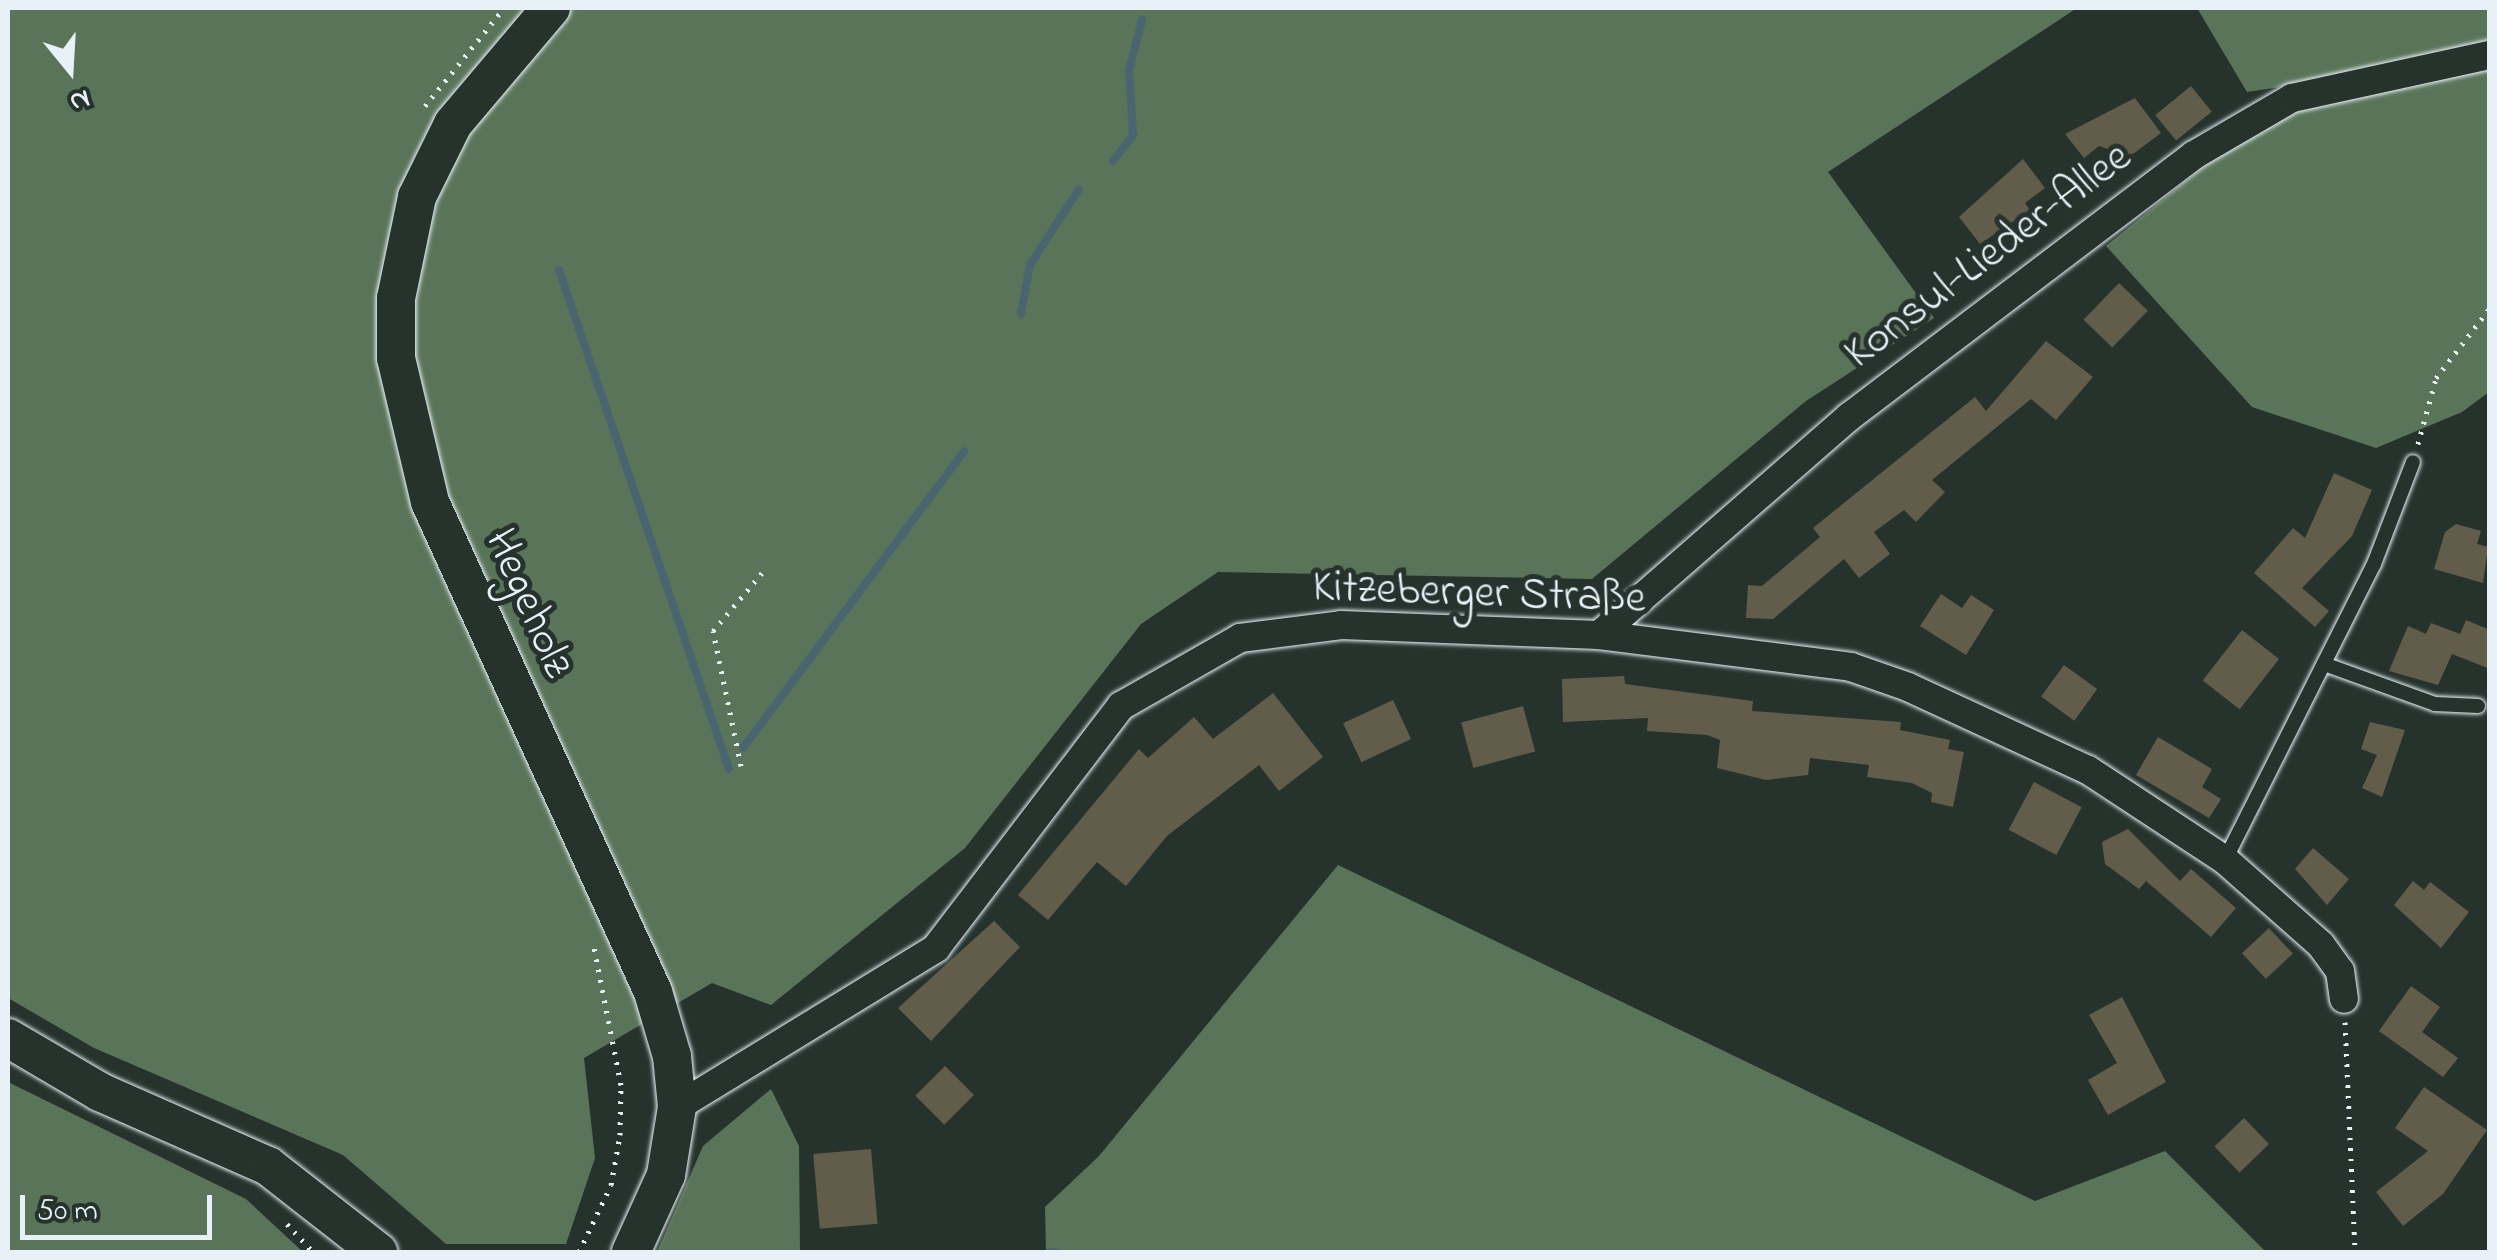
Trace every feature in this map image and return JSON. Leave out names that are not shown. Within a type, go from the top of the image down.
[{"type":"street","name":"Hegeholz","points":[[551,8],[452,124],[417,197],[396,298],[396,358],[444,536],[653,992],[677,1108],[666,1175],[631,1252]]},
{"type":"street","name":"Konsul-Lieder-Allee","points":[[1599,635],[1849,417],[2194,155],[2292,98],[2490,55]]},
{"type":"street","name":"Kitzeberger Straße","points":[[677,1108],[936,948],[1120,706],[1196,656],[1240,638],[1340,624],[1599,635],[1851,666],[2088,770],[2225,860],[2321,945],[2340,971],[2344,999]]},
{"type":"street","points":[[8,1038],[100,1092],[268,1166],[378,1252]]},
{"type":"lane","points":[[2225,860],[2324,664],[2413,462]]},
{"type":"lane","points":[[2324,664],[2435,704],[2478,706]]},
{"type":"path","points":[[2413,462],[2436,378],[2490,308]]},
{"type":"path","points":[[741,766],[713,631],[762,573]]},
{"type":"path","points":[[2344,999],[2356,1252]]},
{"type":"green space","points":[[8,8],[2077,8],[1828,172],[1934,318],[1806,401],[1592,579],[1218,572],[1141,624],[965,848],[771,1005],[712,983],[584,1058],[595,1158],[566,1244],[446,1244],[343,1155],[94,1048],[8,998]]},
{"type":"green space","points":[[2197,8],[2489,8],[2489,392],[2462,412],[2376,448],[2252,407],[2106,246],[2306,83],[2247,92]]},
{"type":"green space","points":[[1338,865],[2035,1201],[2165,1151],[2266,1252],[1046,1252],[1045,1207],[1099,1156]]},
{"type":"green space","points":[[8,1082],[246,1199],[303,1252],[8,1252]]},
{"type":"green space","points":[[771,1089],[799,1146],[800,1252],[657,1252],[703,1146]]},
{"type":"building","points":[[2191,86],[2212,112],[2176,141],[2155,115]]},
{"type":"building","points":[[2135,98],[2161,133],[2129,157],[2099,146],[2084,158],[2065,134]]},
{"type":"building","points":[[2023,159],[2045,188],[2025,203],[2030,210],[1980,244],[1959,217]]},
{"type":"building","points":[[2119,283],[2148,311],[2112,347],[2084,320]]},
{"type":"building","points":[[2046,341],[2093,377],[2056,420],[2031,399],[1932,480],[1945,492],[1916,522],[1904,510],[1874,532],[1890,554],[1859,578],[1844,559],[1773,619],[1746,618],[1748,585],[1762,586],[1820,537],[1813,528],[1975,397],[1986,411]]},
{"type":"building","points":[[2334,473],[2372,490],[2352,536],[2302,588],[2329,611],[2315,627],[2254,573],[2293,528],[2305,538]]},
{"type":"building","points":[[2456,524],[2481,531],[2477,544],[2488,547],[2483,583],[2434,569],[2445,532]]},
{"type":"building","points":[[1941,594],[1962,608],[1971,595],[1994,610],[1966,655],[1920,626]]},
{"type":"building","points":[[2466,620],[2490,630],[2490,669],[2452,654],[2438,685],[2389,671],[2408,626],[2426,634],[2431,623],[2460,634]]},
{"type":"building","points":[[2242,630],[2279,659],[2240,709],[2203,680]]},
{"type":"building","points":[[2064,665],[2097,689],[2074,721],[2041,697]]},
{"type":"building","points":[[1624,676],[1625,684],[1753,701],[1752,711],[1901,722],[1900,730],[1950,740],[1948,749],[1964,752],[1953,807],[1931,802],[1932,793],[1912,783],[1867,777],[1869,765],[1810,758],[1808,775],[1766,780],[1717,768],[1720,740],[1707,735],[1647,731],[1648,718],[1563,722],[1562,679]]},
{"type":"building","points":[[1273,693],[1323,757],[1279,791],[1259,765],[1167,836],[1126,886],[1097,862],[1048,920],[1018,895],[1139,749],[1148,758],[1194,717],[1213,739]]},
{"type":"building","points":[[1393,700],[1411,739],[1361,762],[1343,723]]},
{"type":"building","points":[[1523,706],[1535,751],[1473,768],[1461,723]]},
{"type":"building","points":[[2370,722],[2405,730],[2382,797],[2362,788],[2377,755],[2361,749]]},
{"type":"building","points":[[2158,737],[2212,769],[2202,787],[2221,799],[2209,818],[2136,775]]},
{"type":"building","points":[[2034,782],[2082,807],[2056,855],[2009,830]]},
{"type":"building","points":[[2128,829],[2180,881],[2191,869],[2236,908],[2211,937],[2146,881],[2139,889],[2105,864],[2102,842]]},
{"type":"building","points":[[2313,848],[2349,879],[2327,905],[2295,869]]},
{"type":"building","points":[[2413,881],[2424,890],[2430,882],[2469,912],[2441,948],[2394,905]]},
{"type":"building","points":[[994,921],[1020,947],[931,1041],[898,1008]]},
{"type":"building","points":[[2269,928],[2293,954],[2266,979],[2242,953]]},
{"type":"building","points":[[2411,986],[2440,1007],[2422,1032],[2458,1058],[2443,1077],[2379,1031]]},
{"type":"building","points":[[2122,997],[2166,1082],[2108,1115],[2088,1080],[2117,1063],[2089,1015]]},
{"type":"building","points":[[945,1066],[974,1095],[944,1125],[915,1096]]},
{"type":"building","points":[[2424,1087],[2487,1130],[2443,1194],[2403,1226],[2376,1192],[2428,1151],[2395,1128]]},
{"type":"building","points":[[2244,1118],[2269,1144],[2240,1172],[2215,1146]]},
{"type":"building","points":[[871,1149],[878,1224],[820,1229],[813,1154]]},
{"type":"waterway","points":[[1113,161],[1133,135],[1129,70],[1142,20]]},
{"type":"waterway","points":[[1021,314],[1030,265],[1079,189]]},
{"type":"waterway","points":[[559,270],[729,769]]},
{"type":"waterway","points":[[743,748],[964,451]]}]
